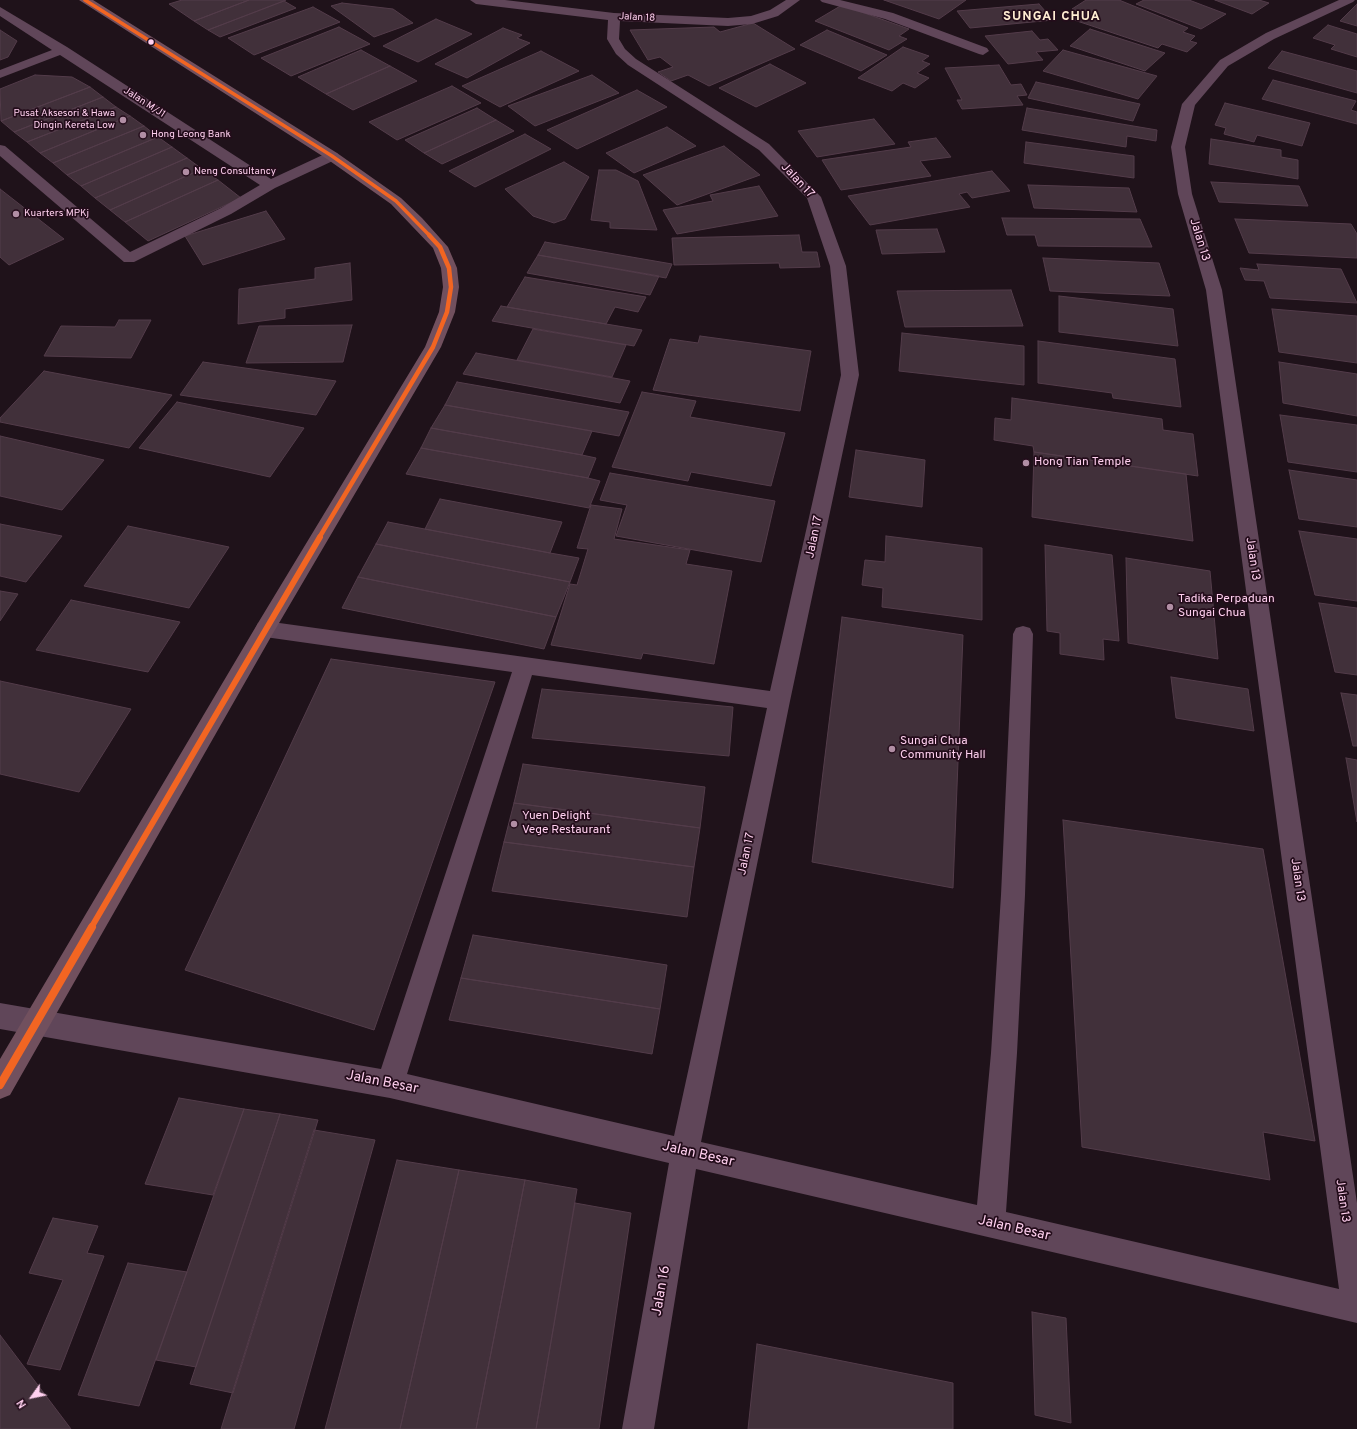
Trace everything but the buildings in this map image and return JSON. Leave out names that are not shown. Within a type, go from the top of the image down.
[{"type":"main road","points":[[0,1085],[265,628],[433,346],[447,312],[451,287],[449,268],[440,247],[418,221],[396,201],[332,156],[90,1]]},
{"type":"street","name":"Jalan 18","points":[[476,0],[614,17],[728,22],[752,20],[774,13],[794,0]]},
{"type":"street","points":[[826,0],[889,16],[983,51]]},
{"type":"street","name":"Jalan 13","points":[[1349,0],[1270,36],[1224,63],[1189,104],[1178,147],[1185,194],[1214,290],[1357,1307]]},
{"type":"street","name":"Jalan M/J1","points":[[0,11],[270,185]]},
{"type":"street","name":"Jalan 17","points":[[614,17],[613,39],[620,51],[632,62],[764,147],[814,197],[838,266],[850,375],[779,702],[685,1152]]},
{"type":"street","points":[[0,74],[62,50]]},
{"type":"street","points":[[0,149],[129,259],[226,211],[270,185],[332,156]]},
{"type":"street","points":[[265,628],[779,702]]},
{"type":"street","points":[[990,1224],[1004,1053],[1013,895],[1023,634]]},
{"type":"street","points":[[390,1084],[525,665]]},
{"type":"street","points":[[0,1016],[35,1023]]},
{"type":"street","name":"Jalan Besar","points":[[35,1023],[390,1084],[990,1224],[1357,1307]]},
{"type":"street","name":"Jalan 16","points":[[638,1429],[685,1152]]},
{"type":"transit line","points":[[0,1085],[265,629],[433,347],[447,312],[451,287],[449,268],[440,247],[417,221],[396,201],[332,156],[85,0]]},
{"type":"place","name":"Pusat Aksesori & Hawa Dingin Kereta Low","points":[[123,120]]},
{"type":"place","name":"Hong Leong Bank","points":[[143,135]]},
{"type":"place","name":"Neng Consultancy","points":[[186,172]]},
{"type":"place","name":"Kuarters MPKj","points":[[16,214]]},
{"type":"place","name":"Hong Tian Temple","points":[[1026,463]]},
{"type":"place","name":"Tadika Perpaduan Sungai Chua","points":[[1170,607]]},
{"type":"place","name":"Sungai Chua Community Hall","points":[[892,749]]},
{"type":"place","name":"Yuen Delight Vege Restaurant","points":[[514,824]]},
{"type":"district","name":"SUNGAI CHUA","points":[[1052,17]]}]
